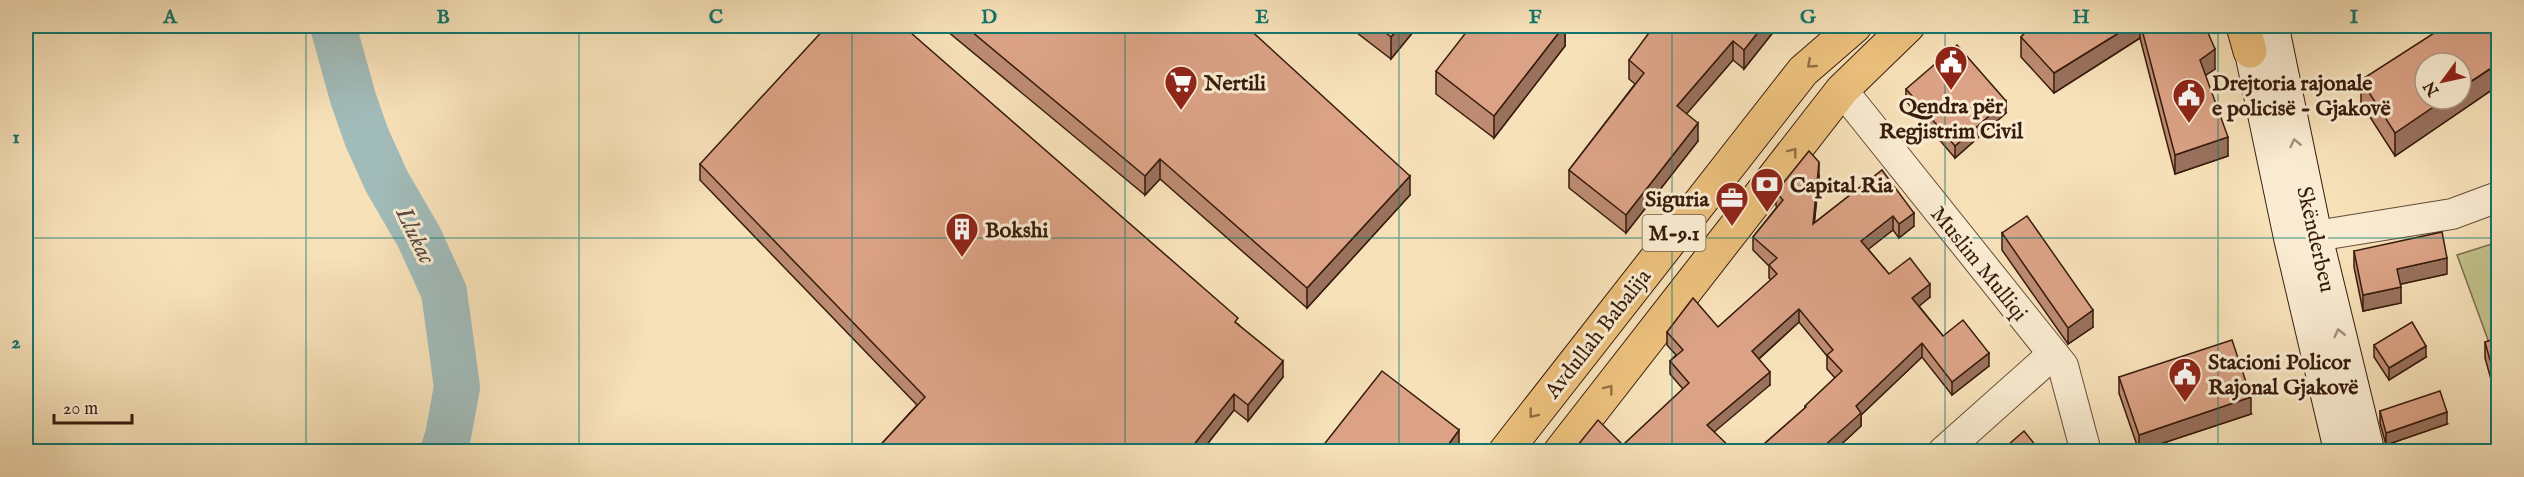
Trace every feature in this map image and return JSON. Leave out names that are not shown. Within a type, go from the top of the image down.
[{"type":"main road","name":"Avdullah Babalija","points":[[1504,452],[1803,71],[1855,26]]},
{"type":"main road","name":"Avdullah Babalija","points":[[1560,452],[1842,90],[1908,26]]},
{"type":"main road","name":"Skënderbeu","points":[[2272,26],[2303,237],[2341,452]]},
{"type":"main road","name":"Skënderbeu","points":[[2246,34],[2367,452]]},
{"type":"street","name":"Muslim Mulliqi","points":[[1842,90],[2063,366],[2086,452]]},
{"type":"street","points":[[2303,237],[2452,214],[2499,197]]},
{"type":"street","points":[[1943,452],[2053,354]]},
{"type":"shaded area","points":[[2498,242],[2498,346],[2491,348],[2457,255]]},
{"type":"building","name":"Bokshi","points":[[827,26],[903,26],[1238,318],[1235,322],[1283,361],[1248,405],[1234,394],[1188,452],[874,452],[925,397],[700,164]]},
{"type":"building","name":"Nertili","points":[[965,26],[1246,26],[1410,176],[1307,288],[1160,159],[1145,176]]},
{"type":"building","points":[[1377,26],[1400,26],[1391,37]]},
{"type":"building","points":[[1471,26],[1564,26],[1494,116],[1436,71]]},
{"type":"building","points":[[1654,26],[1763,26],[1744,50],[1733,41],[1677,106],[1698,123],[1626,215],[1569,170],[1644,73],[1629,60]]},
{"type":"building","points":[[2031,26],[2130,26],[2054,73],[2021,37]]},
{"type":"building","points":[[2141,26],[2205,26],[2215,49],[2200,60],[2228,137],[2175,155]]},
{"type":"building","points":[[2445,26],[2499,26],[2499,63],[2473,80],[2473,51],[2413,51],[2413,111],[2427,111],[2395,133],[2361,80]]},
{"type":"building","points":[[1957,45],[2006,101],[1955,146],[1906,89]]},
{"type":"building","points":[[1809,151],[1819,162],[1813,224],[1882,170],[1914,213],[1899,224],[1893,216],[1861,241],[1889,274],[1910,258],[1930,284],[1912,298],[1943,336],[1963,320],[1989,353],[1952,382],[1922,343],[1856,406],[1861,413],[1823,447],[1825,452],[1755,452],[1806,407],[1842,371],[1827,355],[1833,350],[1799,309],[1752,351],[1770,372],[1707,425],[1735,452],[1572,452],[1598,420],[1623,445],[1689,383],[1670,361],[1683,350],[1667,332],[1693,298],[1718,327],[1777,274],[1769,265],[1777,258],[1753,237],[1783,200],[1776,192]]},
{"type":"building","points":[[2027,216],[2093,310],[2068,328],[2002,233]]},
{"type":"building","points":[[2442,232],[2447,258],[2397,269],[2401,287],[2363,295],[2354,251]]},
{"type":"building","points":[[2412,322],[2426,346],[2389,368],[2374,345]]},
{"type":"building","points":[[2499,338],[2499,384],[2497,385],[2485,342]]},
{"type":"building","name":"Stacioni Policor Rajonal Gjakovë","points":[[2232,340],[2251,397],[2139,435],[2119,377]]},
{"type":"building","points":[[1382,371],[1459,430],[1443,452],[1318,452]]},
{"type":"building","points":[[2440,391],[2447,412],[2386,433],[2380,411]]},
{"type":"building","points":[[2024,431],[2041,452],[2000,452]]},
{"type":"waterway","name":"Llukac","points":[[333,26],[367,138],[387,182],[419,237],[444,292],[457,387],[443,452]]},
{"type":"place","name":"Qendra për Regjistrim Civil","points":[[1951,91]]},
{"type":"place","name":"Nertili","points":[[1181,111]]},
{"type":"place","name":"Drejtoria rajonale e policisë - Gjakovë","points":[[2189,124]]},
{"type":"place","name":"Capital Ria","points":[[1767,213]]},
{"type":"place","name":"Siguria","points":[[1732,227]]},
{"type":"place","name":"Bokshi","points":[[962,258]]},
{"type":"place","name":"Stacioni Policor Rajonal Gjakovë","points":[[2185,403]]}]
